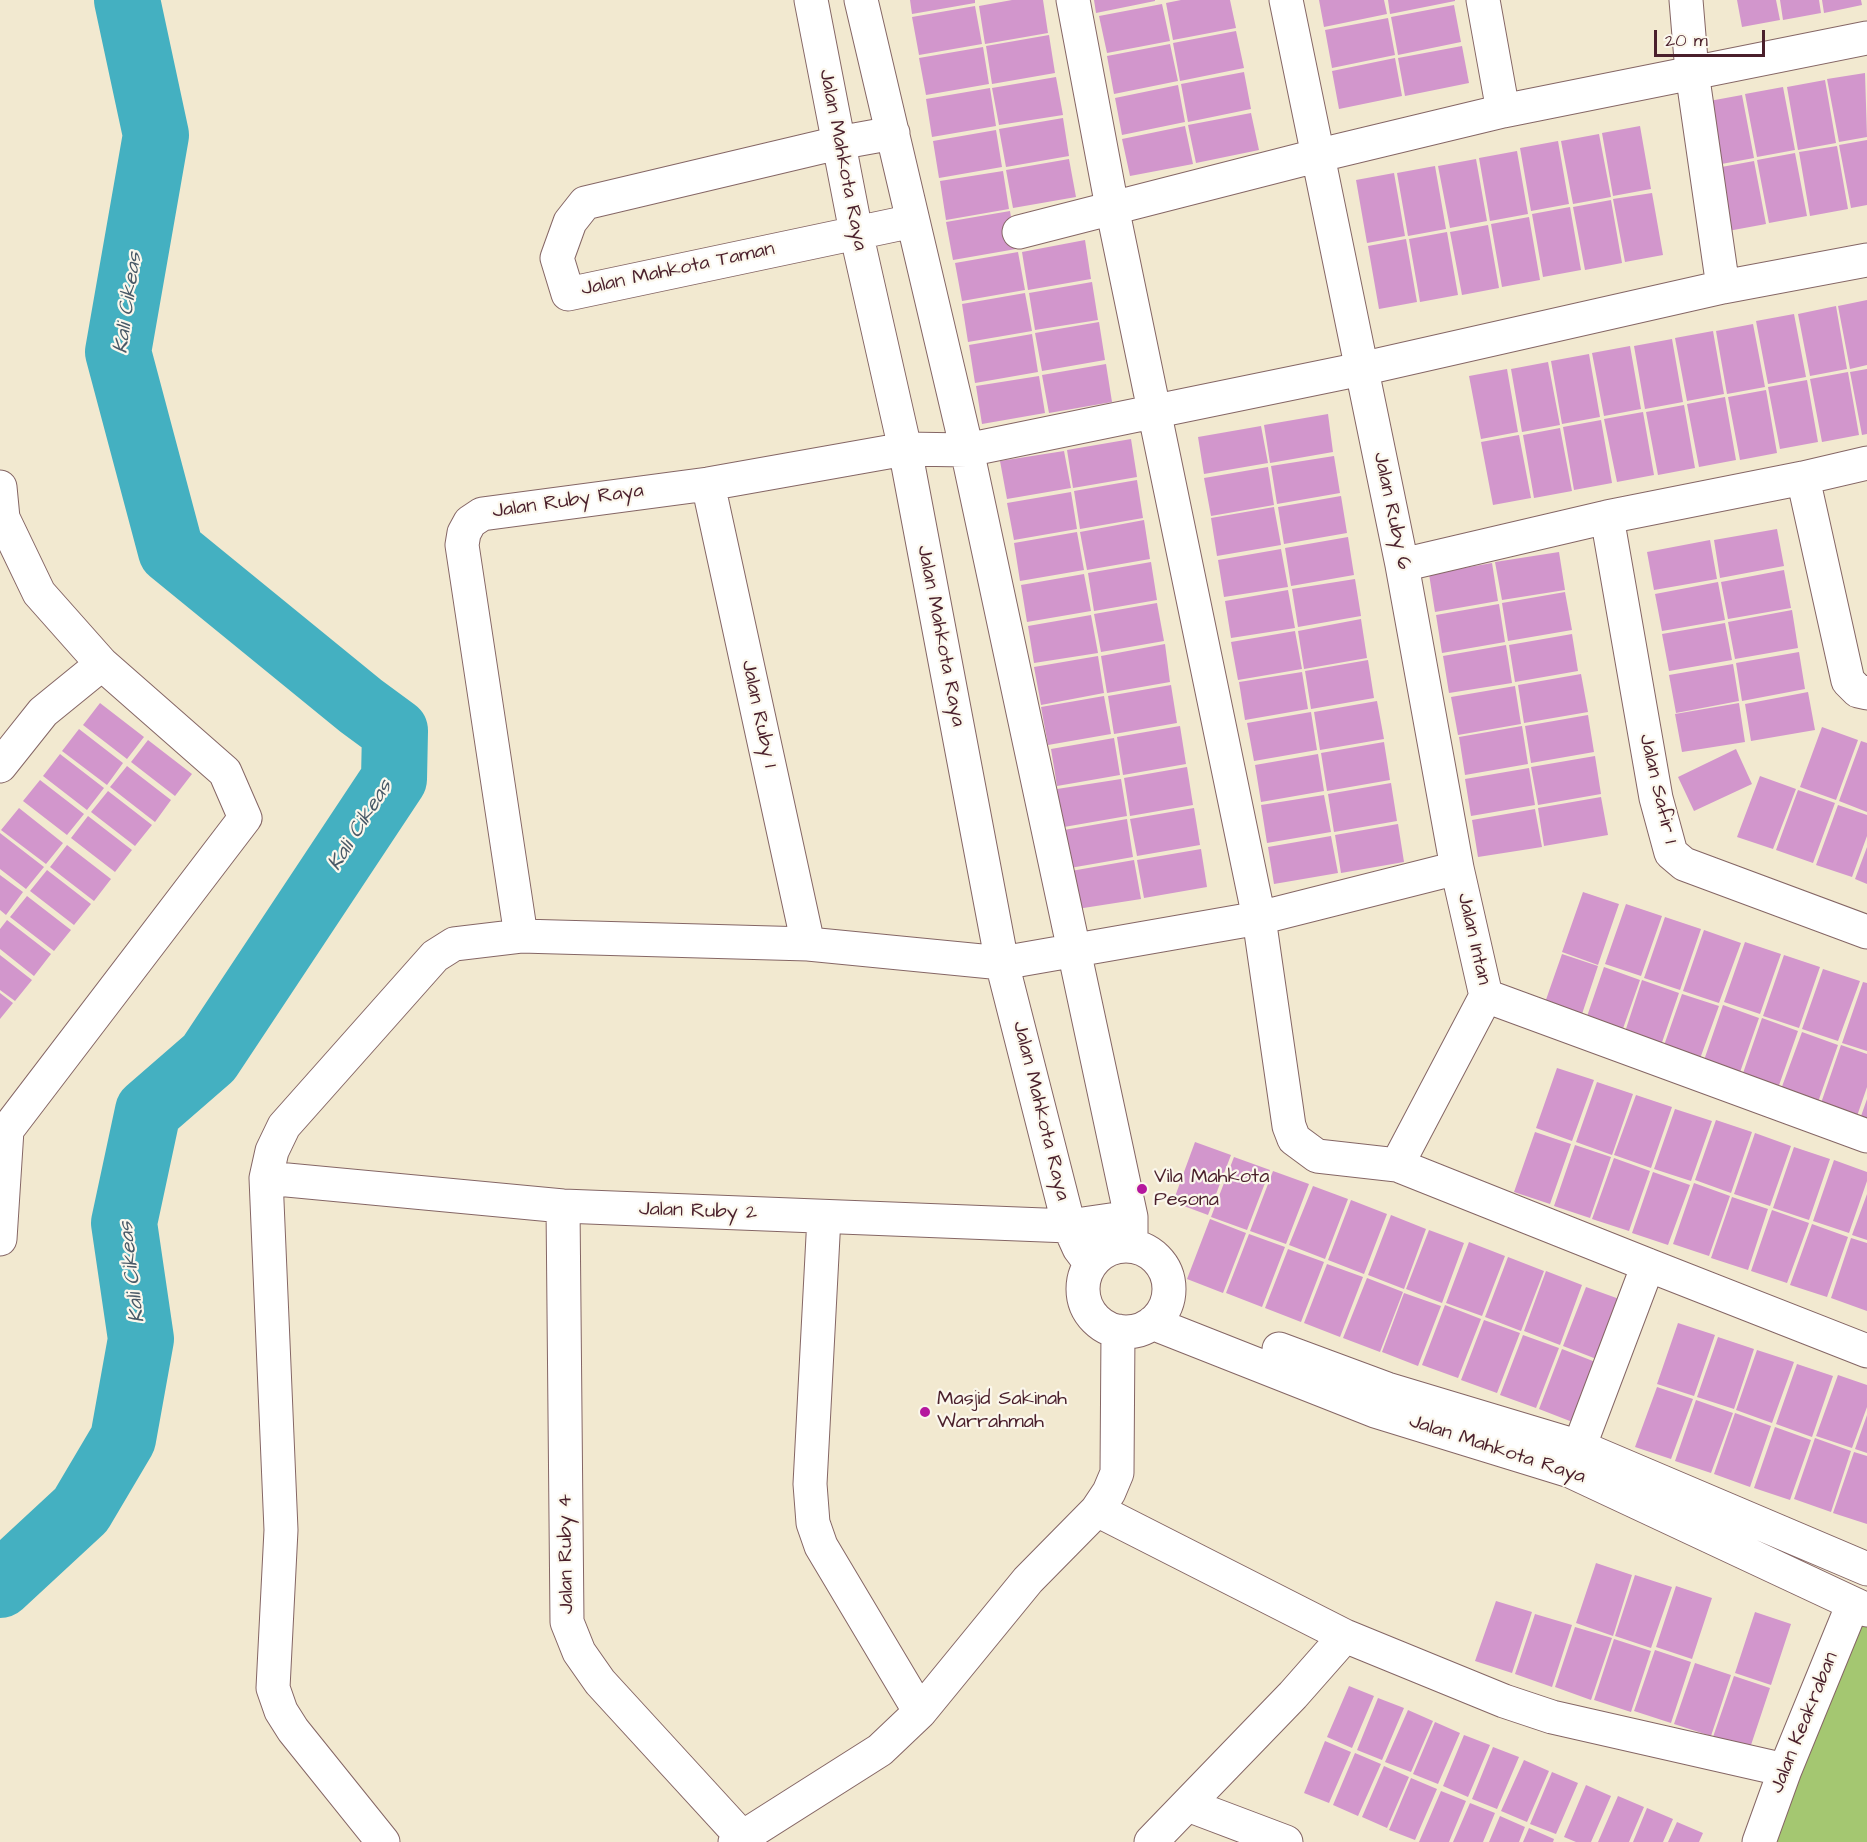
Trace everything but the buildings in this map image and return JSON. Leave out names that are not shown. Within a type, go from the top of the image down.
[{"type":"street","name":"Jalan Mahkota Raya","points":[[811,0],[856,232],[905,449],[1002,963],[1069,1226],[1079,1248],[1091,1264]]},
{"type":"street","points":[[861,0],[967,450],[1131,1232],[1158,1260],[1167,1275],[1169,1293],[1159,1315],[1135,1331],[1118,1331],[1102,1325],[1090,1313],[1084,1297],[1084,1280],[1091,1264],[1102,1253],[1116,1247],[1131,1232]]},
{"type":"street","points":[[1073,0],[1112,207],[1259,918],[1289,1126],[1294,1139],[1317,1156],[1397,1166],[1867,1351]]},
{"type":"street","name":"Jalan Ruby 6","points":[[1286,0],[1316,156],[1402,565],[1457,868]]},
{"type":"street","points":[[1483,0],[1503,111]]},
{"type":"street","points":[[1686,0],[1692,72],[1724,287]]},
{"type":"street","points":[[1019,232],[1503,111],[1867,38]]},
{"type":"street","name":"Jalan Mahkota Taman","points":[[893,133],[838,143],[585,203],[570,222],[557,258],[568,294],[913,221]]},
{"type":"street","name":"Jalan Ruby Raya","points":[[521,936],[462,545],[464,533],[470,522],[482,514],[708,484],[905,449],[967,450],[1361,369],[1724,287],[1867,260]]},
{"type":"street","points":[[1402,565],[1607,517],[1867,463]]},
{"type":"street","points":[[1803,478],[1848,681],[1858,692],[1867,693]]},
{"type":"street","name":"Jalan Ruby 1","points":[[708,484],[808,944]]},
{"type":"street","points":[[0,487],[3,518],[39,593],[102,664],[225,772],[245,818],[4,1129],[0,1239]]},
{"type":"street","name":"Jalan Safir 1","points":[[1607,517],[1656,798],[1671,853],[1684,864],[1867,932]]},
{"type":"street","points":[[0,766],[43,712],[102,664]]},
{"type":"street","name":"Jalan Intan","points":[[383,1842],[293,1730],[281,1712],[273,1688],[281,1530],[266,1178],[272,1152],[284,1126],[435,956],[454,944],[521,936],[808,944],[1002,963],[1259,918],[1457,868],[1486,996],[1867,1136]]},
{"type":"street","points":[[1397,1166],[1486,996]]},
{"type":"street","name":"Jalan Ruby 2","points":[[266,1178],[562,1206],[1069,1226],[1131,1232]]},
{"type":"street","name":"Jalan Ruby 4","points":[[562,1206],[567,1622],[579,1652],[600,1682],[739,1840]]},
{"type":"street","points":[[824,1217],[810,1484],[813,1523],[821,1546],[920,1712]]},
{"type":"street","points":[[1575,1459],[1648,1265]]},
{"type":"street","name":"Jalan Mahkota Raya","points":[[1159,1315],[1375,1411],[1575,1459],[1867,1569]]},
{"type":"street","points":[[739,1840],[880,1750],[920,1712],[1028,1580],[1097,1510],[1109,1492],[1117,1473],[1118,1331]]},
{"type":"street","name":"Jalan Mahkota Raya","points":[[1575,1459],[1860,1607]]},
{"type":"street","points":[[1097,1510],[1345,1636],[1504,1701],[1552,1716],[1785,1770]]},
{"type":"street","name":"Jalan Keakraban","points":[[1759,1842],[1785,1770],[1860,1607]]},
{"type":"street","points":[[1151,1842],[1345,1636]]},
{"type":"street","points":[[1188,1805],[1286,1842]]},
{"type":"green space","points":[[1867,1606],[1867,1842],[1774,1842]]},
{"type":"waterway","name":"Kali Cikeas","points":[[0,1585],[81,1510],[123,1439],[141,1339],[124,1223],[148,1111],[209,1058],[394,779],[395,731],[361,706],[171,551],[118,352],[156,135],[127,0]]},
{"type":"place","name":"Vila Mahkota Pesona","points":[[1142,1189]]},
{"type":"place","name":"Masjid Sakinah Warrahmah","points":[[925,1412]]}]
